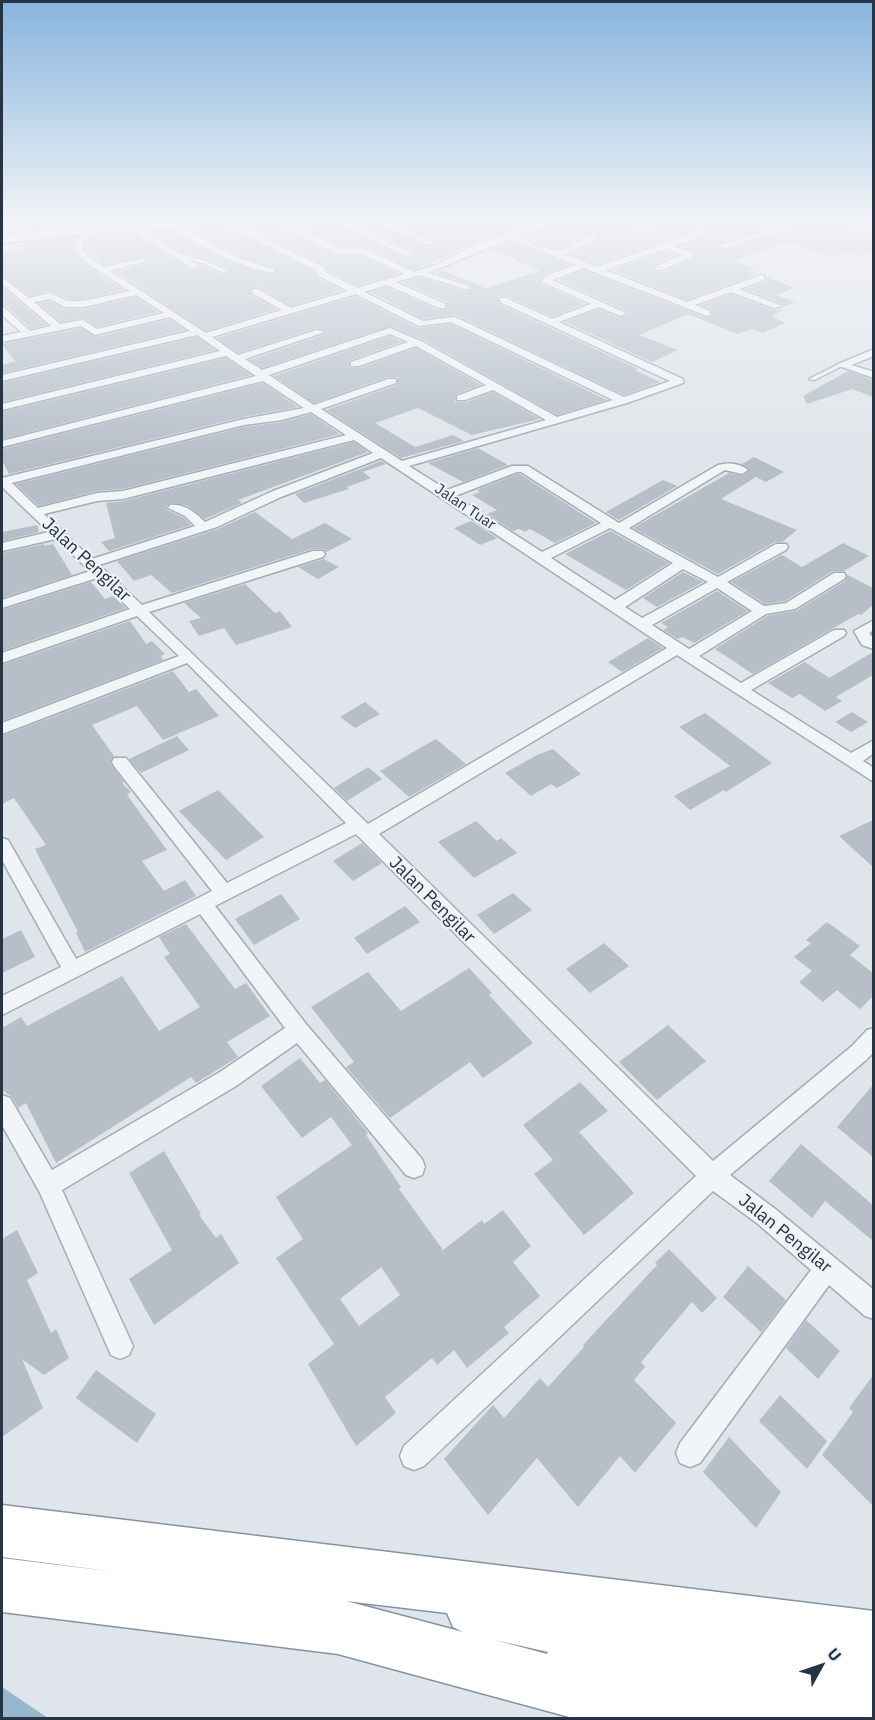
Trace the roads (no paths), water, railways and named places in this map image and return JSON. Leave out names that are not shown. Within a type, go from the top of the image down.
[{"type":"highway","points":[[2,1531],[873,1639]]},
{"type":"highway","points":[[238,1559],[873,1692]]},
{"type":"highway","points":[[2,1585],[338,1626],[835,1719]]},
{"type":"highway","points":[[338,1626],[676,1719]]},
{"type":"street","points":[[58,300],[65,304],[103,300]]},
{"type":"street","name":"Jalan Tuar","points":[[151,300],[312,408],[403,464],[446,495],[873,776]]},
{"type":"street","points":[[272,300],[289,310]]},
{"type":"street","points":[[2,378],[202,334],[323,300]]},
{"type":"street","points":[[374,300],[425,325],[452,319],[624,401]]},
{"type":"street","points":[[429,300],[442,306]]},
{"type":"street","points":[[403,464],[624,401],[679,381],[504,300]]},
{"type":"street","points":[[589,300],[621,313]]},
{"type":"street","points":[[675,300],[707,313]]},
{"type":"street","points":[[687,305],[700,300]]},
{"type":"street","points":[[761,300],[777,306]]},
{"type":"street","points":[[27,301],[58,327]]},
{"type":"street","points":[[75,311],[91,303]]},
{"type":"street","points":[[552,322],[598,304]]},
{"type":"street","points":[[2,310],[28,334]]},
{"type":"street","points":[[2,339],[81,322],[95,332],[172,314]]},
{"type":"street","points":[[2,444],[263,376],[388,331],[415,343],[555,420]]},
{"type":"street","points":[[2,407],[234,355],[320,332]]},
{"type":"street","points":[[355,364],[415,343]]},
{"type":"street","points":[[841,365],[873,352]]},
{"type":"street","points":[[841,365],[873,375]]},
{"type":"street","points":[[2,482],[244,422],[263,421],[312,408],[392,381]]},
{"type":"street","points":[[461,398],[493,386]]},
{"type":"street","points":[[35,512],[97,497],[123,495],[356,436]]},
{"type":"street","points":[[2,604],[203,527],[277,494],[383,453]]},
{"type":"street","points":[[542,557],[615,525],[722,467],[730,466],[742,470]]},
{"type":"street","points":[[446,495],[516,468],[524,468],[615,525],[719,583],[762,611]]},
{"type":"street","name":"Jalan Pengilar","points":[[2,482],[189,657],[712,1176],[766,1216],[873,1307]]},
{"type":"street","points":[[174,508],[189,513],[203,527]]},
{"type":"street","points":[[2,547],[59,534]]},
{"type":"street","points":[[643,624],[781,547]]},
{"type":"street","points":[[2,658],[140,610],[318,555]]},
{"type":"street","points":[[616,606],[683,563]]},
{"type":"street","points":[[2,1006],[224,892],[361,830],[683,652],[762,611],[790,606],[839,576]]},
{"type":"street","points":[[873,624],[861,631],[867,642],[873,645]]},
{"type":"street","points":[[740,690],[839,633]]},
{"type":"street","points":[[2,729],[189,657]]},
{"type":"street","points":[[851,761],[873,745]]},
{"type":"street","points":[[120,762],[224,892]]},
{"type":"street","points":[[2,845],[72,969]]},
{"type":"street","points":[[203,904],[299,1030],[414,1167]]},
{"type":"street","points":[[48,1185],[228,1079],[299,1030]]},
{"type":"street","points":[[414,1456],[712,1176],[869,1051]]},
{"type":"street","points":[[2,1105],[48,1185],[120,1346]]},
{"type":"street","points":[[690,1453],[827,1268]]},
{"type":"lane","points":[[813,379],[841,365]]},
{"type":"water","points":[[2,1687],[48,1718],[2,1718]]}]
